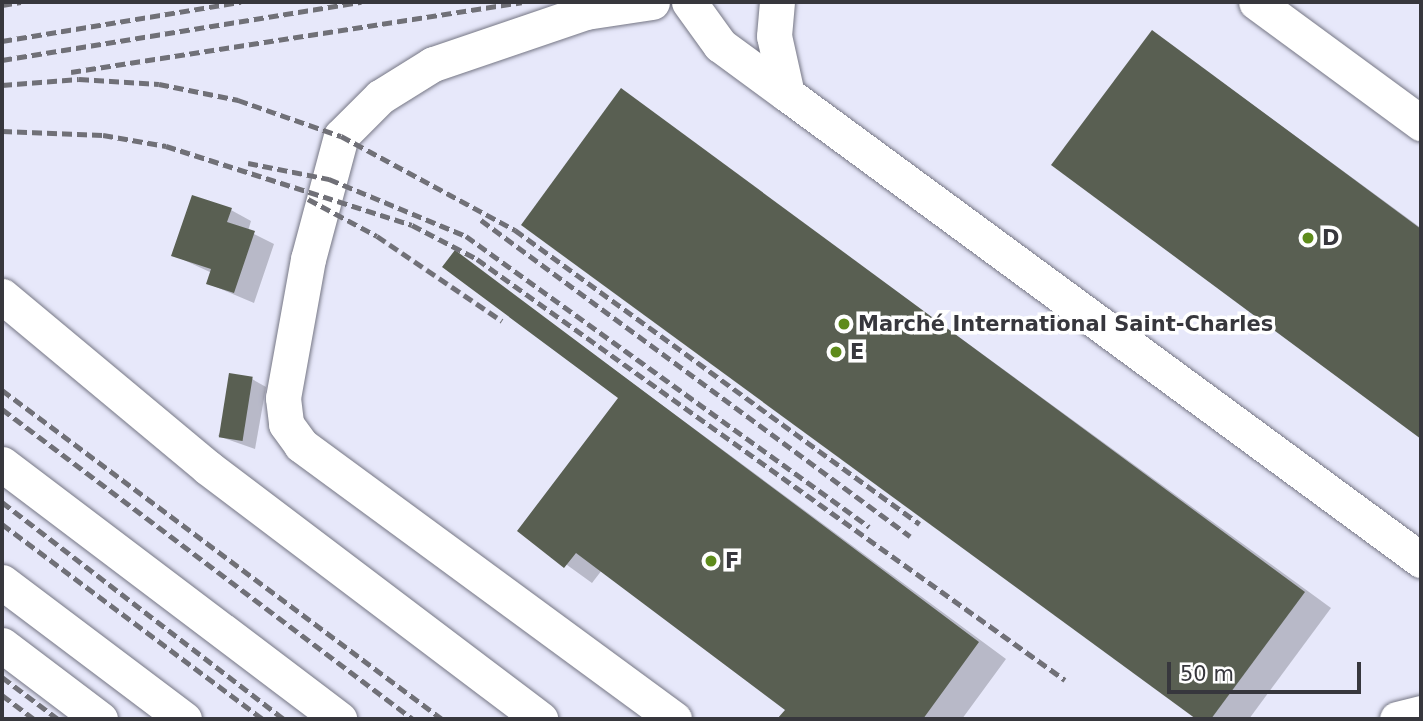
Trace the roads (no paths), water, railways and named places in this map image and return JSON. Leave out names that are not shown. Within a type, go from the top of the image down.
[{"type":"street","points":[[652,2],[586,12],[433,64],[380,97],[341,136],[308,259],[283,398],[286,424],[301,445],[674,719]]},
{"type":"street","points":[[689,2],[720,45],[1421,560]]},
{"type":"street","points":[[777,2],[774,36],[787,94]]},
{"type":"street","points":[[1256,2],[1421,123]]},
{"type":"street","points":[[2,296],[207,467],[540,719]]},
{"type":"street","points":[[2,464],[339,719]]},
{"type":"street","points":[[2,582],[184,719]]},
{"type":"street","points":[[2,645],[100,719]]},
{"type":"street","points":[[1397,719],[1421,713]]},
{"type":"railway","points":[[2,5],[21,2]]},
{"type":"railway","points":[[2,41],[241,2]]},
{"type":"railway","points":[[2,60],[361,2]]},
{"type":"railway","points":[[71,72],[522,2]]},
{"type":"railway","points":[[2,85],[79,79],[159,84],[238,100],[341,136],[515,230],[919,524]]},
{"type":"railway","points":[[2,131],[103,135],[166,146],[412,225],[477,259],[1065,680]]},
{"type":"railway","points":[[248,163],[329,179],[466,236],[869,527]]},
{"type":"railway","points":[[308,199],[377,236],[502,321]]},
{"type":"railway","points":[[481,220],[910,536]]},
{"type":"railway","points":[[2,390],[442,719]]},
{"type":"railway","points":[[2,409],[413,719]]},
{"type":"railway","points":[[2,502],[284,719]]},
{"type":"railway","points":[[2,524],[263,719]]},
{"type":"railway","points":[[2,677],[58,719]]},
{"type":"railway","points":[[2,695],[34,719]]},
{"type":"place","name":"D","points":[[1308,238]]},
{"type":"place","name":"Marché International Saint-Charles","points":[[844,324]]},
{"type":"place","name":"E","points":[[836,352]]},
{"type":"place","name":"F","points":[[711,561]]}]
